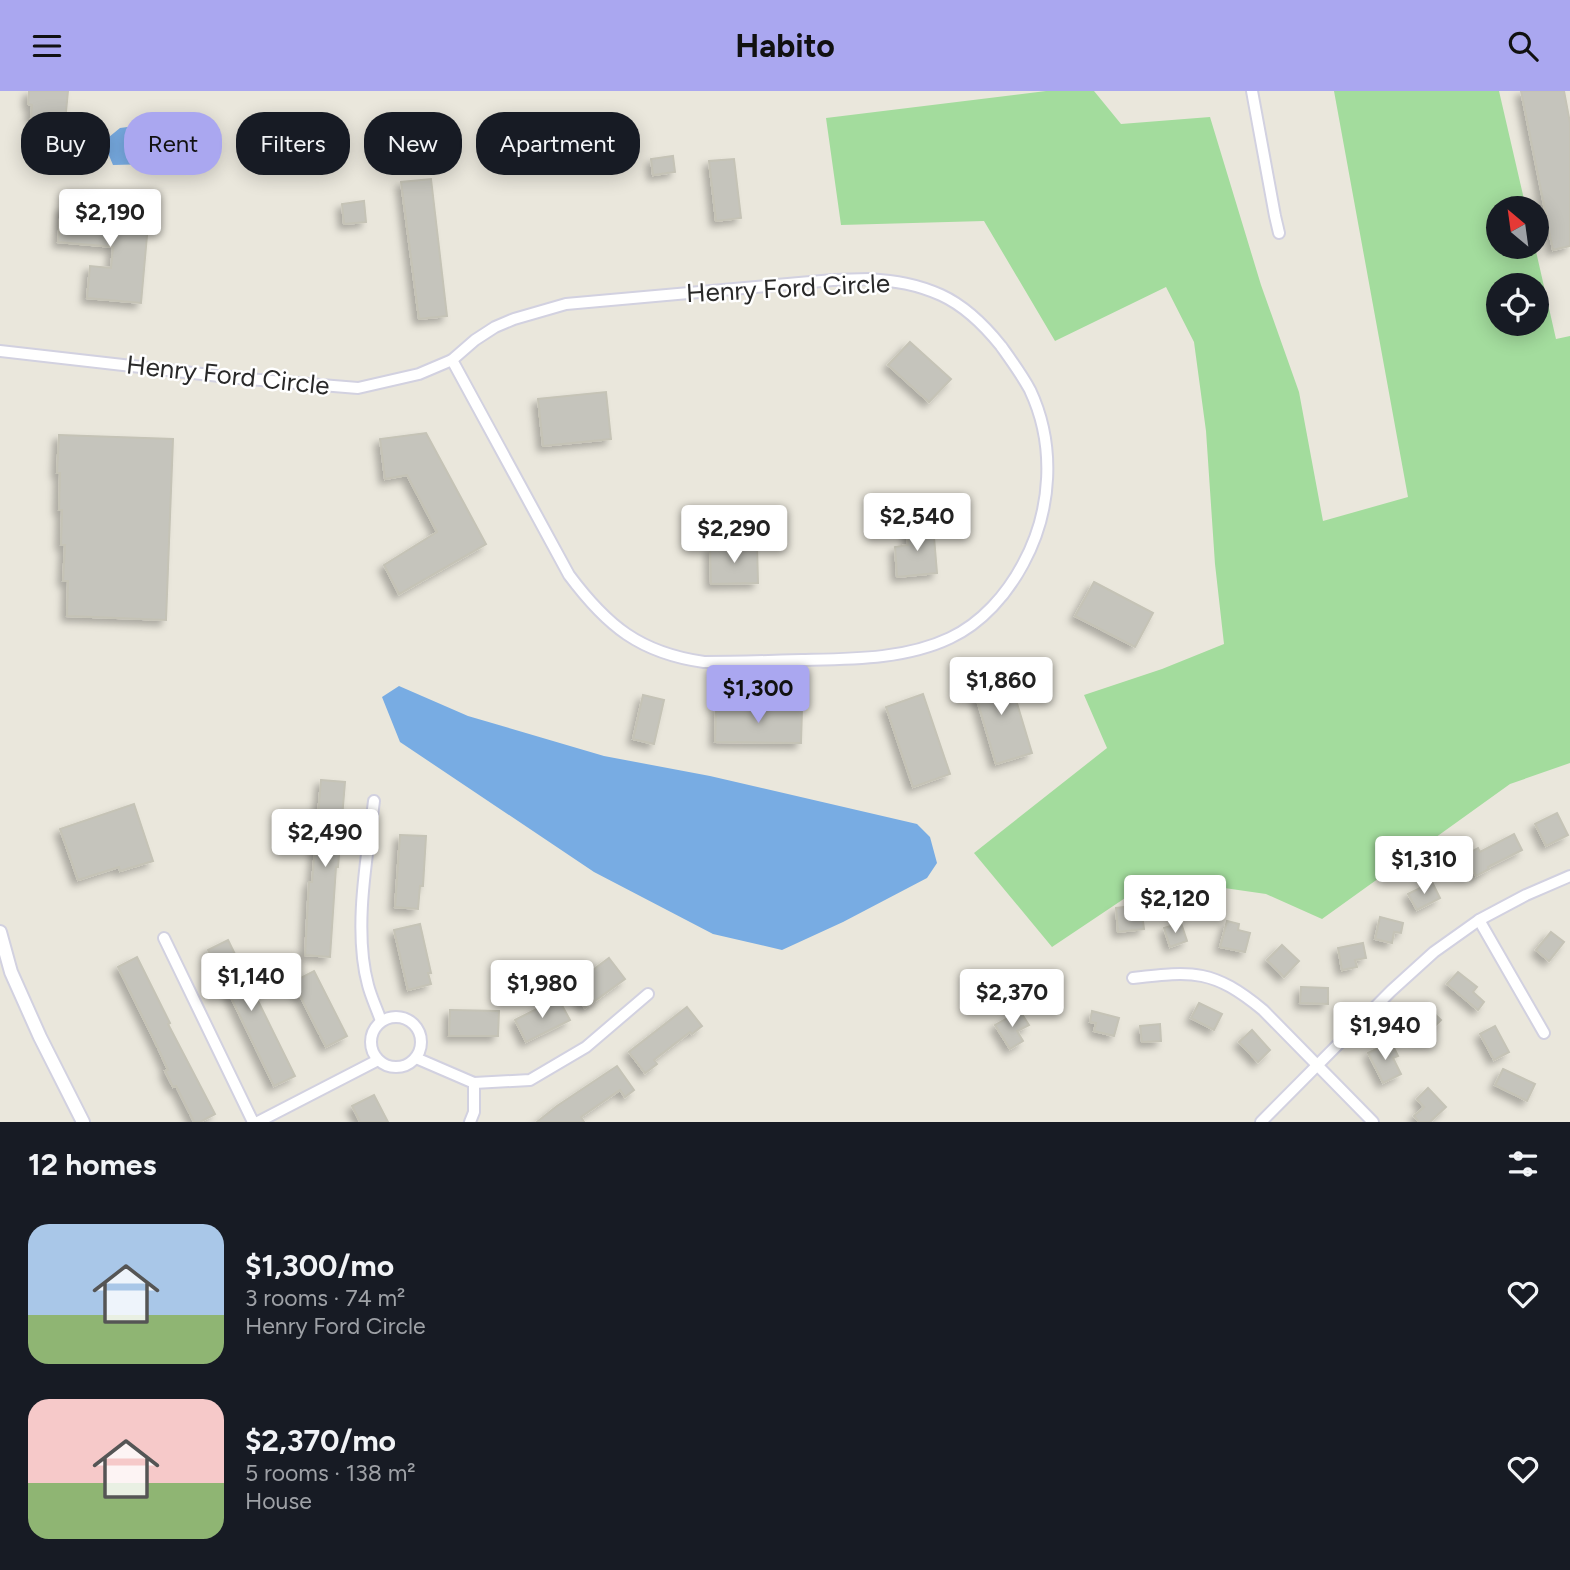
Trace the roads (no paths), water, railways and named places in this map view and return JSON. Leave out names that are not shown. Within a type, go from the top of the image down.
[{"type":"street","points":[[1252,91],[1279,233]]},
{"type":"street","name":"Henry Ford Circle","points":[[0,351],[237,378],[358,388],[419,374],[452,361],[475,340],[495,327],[566,304],[833,281],[869,279],[906,283],[944,296],[970,314],[989,331],[1029,389],[1043,430],[1046,453],[1047,482],[1039,530],[1015,580],[999,599],[961,632],[931,645],[890,655],[811,660],[704,662],[660,653],[642,644],[604,616],[569,575],[452,361]]},
{"type":"street","points":[[374,801],[364,893],[362,952],[368,985],[381,1021]]},
{"type":"street","points":[[1261,1122],[1433,952],[1479,920],[1525,895],[1570,876]]},
{"type":"street","points":[[1479,920],[1544,1033]]},
{"type":"street","points":[[0,932],[11,972],[83,1122]]},
{"type":"street","points":[[163,937],[256,1122],[378,1060]]},
{"type":"street","points":[[1133,978],[1195,974],[1212,977],[1244,994],[1373,1122]]},
{"type":"street","points":[[416,1058],[474,1083],[530,1080],[586,1047],[648,994]]},
{"type":"street","points":[[402,1017],[412,1023],[421,1038],[416,1058],[410,1064],[399,1067],[388,1067],[378,1060],[371,1047],[376,1026],[388,1018],[402,1017]]},
{"type":"street","points":[[470,1122],[474,1112],[474,1083]]},
{"type":"water","points":[[124,127],[124,165],[113,165],[110,158],[110,136]]},
{"type":"water","points":[[399,686],[468,716],[604,756],[710,776],[917,824],[930,837],[937,863],[927,878],[782,950],[713,934],[594,872],[400,742],[382,697]]}]
